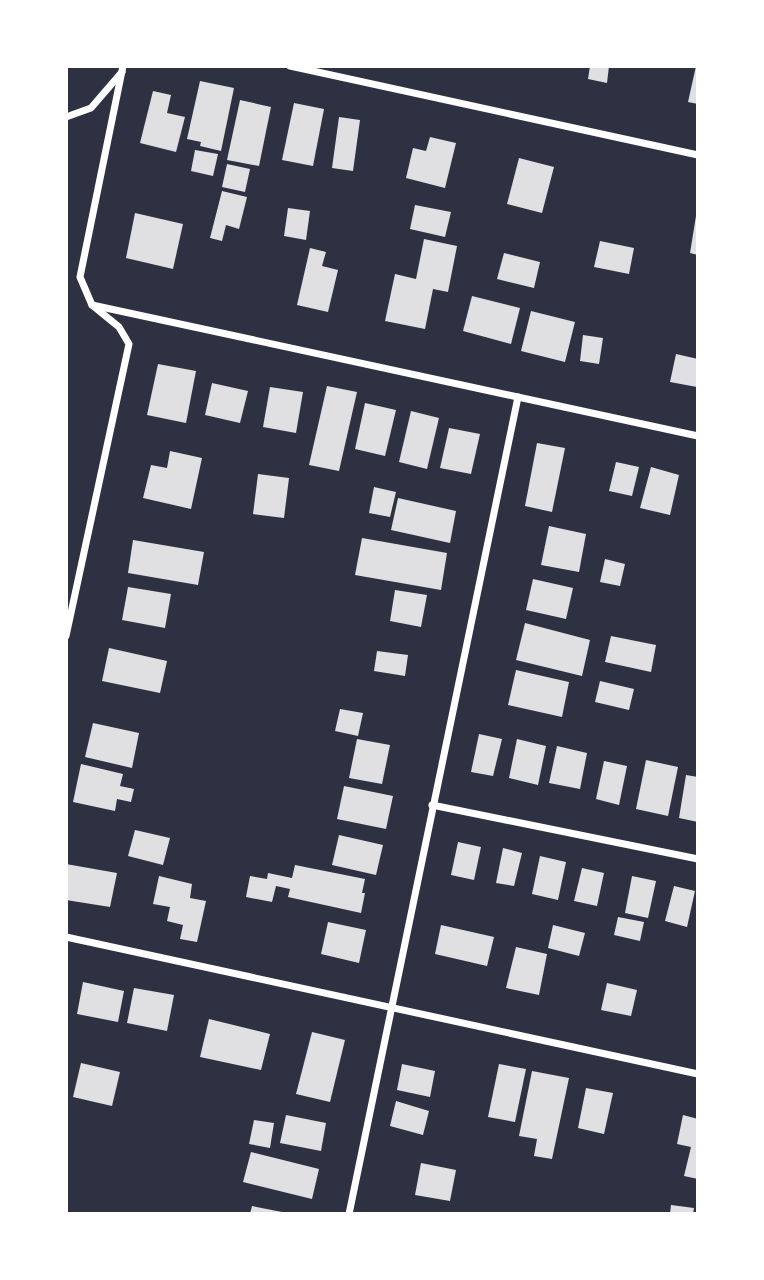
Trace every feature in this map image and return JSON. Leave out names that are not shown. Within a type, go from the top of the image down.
[{"type":"street","points":[[290,66],[698,155]]},
{"type":"street","points":[[66,117],[91,108],[124,68]]},
{"type":"street","points":[[66,636],[130,344],[119,327],[92,305],[80,277],[124,68]]},
{"type":"street","points":[[92,305],[698,436]]},
{"type":"street","points":[[349,1213],[518,397]]},
{"type":"street","points":[[432,805],[698,859]]},
{"type":"street","points":[[66,937],[698,1074]]},
{"type":"building","points":[[590,66],[609,66],[607,83],[588,79]]},
{"type":"building","points":[[698,66],[698,104],[688,102]]},
{"type":"building","points":[[200,81],[234,88],[221,151],[200,146],[201,142],[187,139]]},
{"type":"building","points":[[153,91],[171,95],[167,113],[185,117],[176,152],[140,143]]},
{"type":"building","points":[[240,100],[271,107],[259,166],[227,160]]},
{"type":"building","points":[[294,103],[324,109],[313,166],[282,160]]},
{"type":"building","points":[[339,117],[360,120],[353,171],[332,168]]},
{"type":"building","points":[[430,137],[456,143],[445,188],[406,178],[413,148],[426,151]]},
{"type":"building","points":[[195,150],[218,154],[213,176],[191,171]]},
{"type":"building","points":[[519,158],[554,167],[542,213],[507,204]]},
{"type":"building","points":[[227,164],[250,169],[245,192],[222,187]]},
{"type":"building","points":[[222,191],[247,197],[239,229],[226,225],[222,241],[210,238]]},
{"type":"building","points":[[415,205],[451,212],[445,237],[410,229]]},
{"type":"building","points":[[288,208],[310,211],[306,240],[284,236]]},
{"type":"building","points":[[135,213],[183,224],[173,269],[126,258]]},
{"type":"building","points":[[698,216],[698,255],[690,253]]},
{"type":"building","points":[[424,239],[457,246],[448,292],[433,289],[425,329],[385,321],[395,274],[416,279]]},
{"type":"building","points":[[600,241],[634,248],[629,274],[594,267]]},
{"type":"building","points":[[310,248],[326,252],[322,266],[338,270],[328,312],[297,305]]},
{"type":"building","points":[[504,253],[540,262],[534,288],[497,279]]},
{"type":"building","points":[[472,296],[520,308],[511,344],[463,331]]},
{"type":"building","points":[[531,311],[575,322],[565,362],[521,351]]},
{"type":"building","points":[[583,335],[603,338],[599,364],[580,361]]},
{"type":"building","points":[[676,354],[698,359],[697,387],[670,382]]},
{"type":"building","points":[[158,364],[196,371],[186,423],[147,415]]},
{"type":"building","points":[[212,383],[248,391],[240,423],[205,415]]},
{"type":"building","points":[[327,386],[357,392],[339,471],[309,465]]},
{"type":"building","points":[[270,387],[303,392],[296,433],[263,427]]},
{"type":"building","points":[[365,403],[396,410],[385,456],[355,449]]},
{"type":"building","points":[[411,411],[439,418],[427,469],[399,462]]},
{"type":"building","points":[[449,428],[480,434],[471,474],[440,468]]},
{"type":"building","points":[[537,443],[565,448],[552,512],[525,506]]},
{"type":"building","points":[[170,451],[202,458],[191,509],[143,498],[151,465],[167,468]]},
{"type":"building","points":[[616,462],[639,467],[632,496],[609,491]]},
{"type":"building","points":[[651,467],[679,475],[670,515],[640,508]]},
{"type":"building","points":[[258,474],[289,478],[284,518],[253,514]]},
{"type":"building","points":[[374,487],[396,492],[390,517],[369,513]]},
{"type":"building","points":[[398,498],[456,511],[450,543],[391,530]]},
{"type":"building","points":[[549,526],[586,534],[579,572],[541,565]]},
{"type":"building","points":[[362,538],[447,553],[441,590],[355,575]]},
{"type":"building","points":[[133,540],[204,552],[198,585],[128,573]]},
{"type":"building","points":[[605,559],[625,564],[620,586],[600,582]]},
{"type":"building","points":[[533,579],[573,588],[566,619],[526,610]]},
{"type":"building","points":[[128,587],[171,594],[165,628],[122,620]]},
{"type":"building","points":[[395,590],[427,595],[421,627],[390,621]]},
{"type":"building","points":[[525,623],[590,640],[582,676],[516,660]]},
{"type":"building","points":[[611,636],[656,645],[651,672],[605,662]]},
{"type":"building","points":[[109,648],[167,661],[160,693],[102,681]]},
{"type":"building","points":[[377,651],[408,655],[405,676],[374,671]]},
{"type":"building","points":[[516,670],[569,682],[562,717],[508,705]]},
{"type":"building","points":[[600,681],[634,689],[629,710],[595,702]]},
{"type":"building","points":[[340,709],[363,713],[358,736],[335,731]]},
{"type":"building","points":[[93,723],[139,733],[132,768],[85,757]]},
{"type":"building","points":[[479,734],[502,739],[493,776],[471,772]]},
{"type":"building","points":[[357,739],[390,745],[382,784],[349,778]]},
{"type":"building","points":[[517,739],[546,746],[538,785],[509,778]]},
{"type":"building","points":[[557,746],[587,753],[580,789],[549,783]]},
{"type":"building","points":[[646,760],[678,767],[668,816],[636,809]]},
{"type":"building","points":[[604,761],[627,766],[619,805],[596,799]]},
{"type":"building","points":[[81,764],[123,774],[120,786],[134,789],[131,802],[117,799],[115,811],[73,802]]},
{"type":"building","points":[[686,775],[698,777],[698,822],[679,818]]},
{"type":"building","points":[[344,786],[393,796],[386,829],[337,819]]},
{"type":"building","points":[[135,830],[170,838],[163,865],[128,856]]},
{"type":"building","points":[[339,835],[383,845],[376,875],[332,865]]},
{"type":"building","points":[[458,842],[481,847],[474,880],[451,875]]},
{"type":"building","points":[[503,848],[522,853],[514,886],[496,883]]},
{"type":"building","points":[[540,856],[566,862],[558,900],[532,894]]},
{"type":"building","points":[[66,864],[117,873],[110,907],[66,900]]},
{"type":"building","points":[[295,865],[365,879],[361,913],[288,897],[290,889],[276,886],[272,902],[246,897],[250,876],[267,879],[268,873],[292,878]]},
{"type":"building","points":[[582,868],[604,873],[597,906],[574,901]]},
{"type":"building","points":[[159,876],[192,884],[190,898],[206,901],[197,942],[180,939],[183,925],[167,921],[170,907],[153,904]]},
{"type":"building","points":[[632,876],[656,881],[648,918],[625,913]]},
{"type":"building","points":[[674,886],[695,891],[687,927],[665,921]]},
{"type":"building","points":[[618,917],[644,922],[640,941],[614,935]]},
{"type":"building","points":[[328,922],[366,930],[359,963],[321,954]]},
{"type":"building","points":[[441,925],[494,937],[487,966],[435,954]]},
{"type":"building","points":[[553,925],[585,933],[579,956],[548,948]]},
{"type":"building","points":[[516,947],[547,954],[539,995],[506,988]]},
{"type":"building","points":[[83,982],[124,991],[118,1022],[77,1014]]},
{"type":"building","points":[[607,983],[637,990],[631,1016],[601,1010]]},
{"type":"building","points":[[134,988],[174,995],[167,1031],[127,1023]]},
{"type":"building","points":[[209,1019],[270,1034],[261,1070],[200,1057]]},
{"type":"building","points":[[312,1032],[345,1040],[330,1102],[296,1094]]},
{"type":"building","points":[[81,1063],[120,1072],[112,1106],[73,1097]]},
{"type":"building","points":[[402,1064],[435,1071],[430,1097],[397,1090]]},
{"type":"building","points":[[499,1064],[526,1069],[515,1122],[488,1117]]},
{"type":"building","points":[[532,1071],[569,1078],[552,1159],[534,1156],[537,1139],[519,1136]]},
{"type":"building","points":[[586,1088],[613,1093],[604,1134],[578,1128]]},
{"type":"building","points":[[396,1101],[429,1111],[423,1135],[390,1126]]},
{"type":"building","points":[[286,1115],[326,1123],[321,1151],[280,1143]]},
{"type":"building","points":[[683,1115],[698,1119],[698,1179],[684,1176],[691,1147],[677,1144]]},
{"type":"building","points":[[254,1120],[274,1123],[270,1148],[249,1144]]},
{"type":"building","points":[[251,1152],[319,1169],[312,1199],[243,1182]]},
{"type":"building","points":[[421,1163],[456,1170],[450,1201],[415,1195]]},
{"type":"building","points":[[671,1205],[694,1208],[693,1214],[670,1214]]},
{"type":"building","points":[[252,1206],[282,1212],[282,1214],[250,1214]]}]
